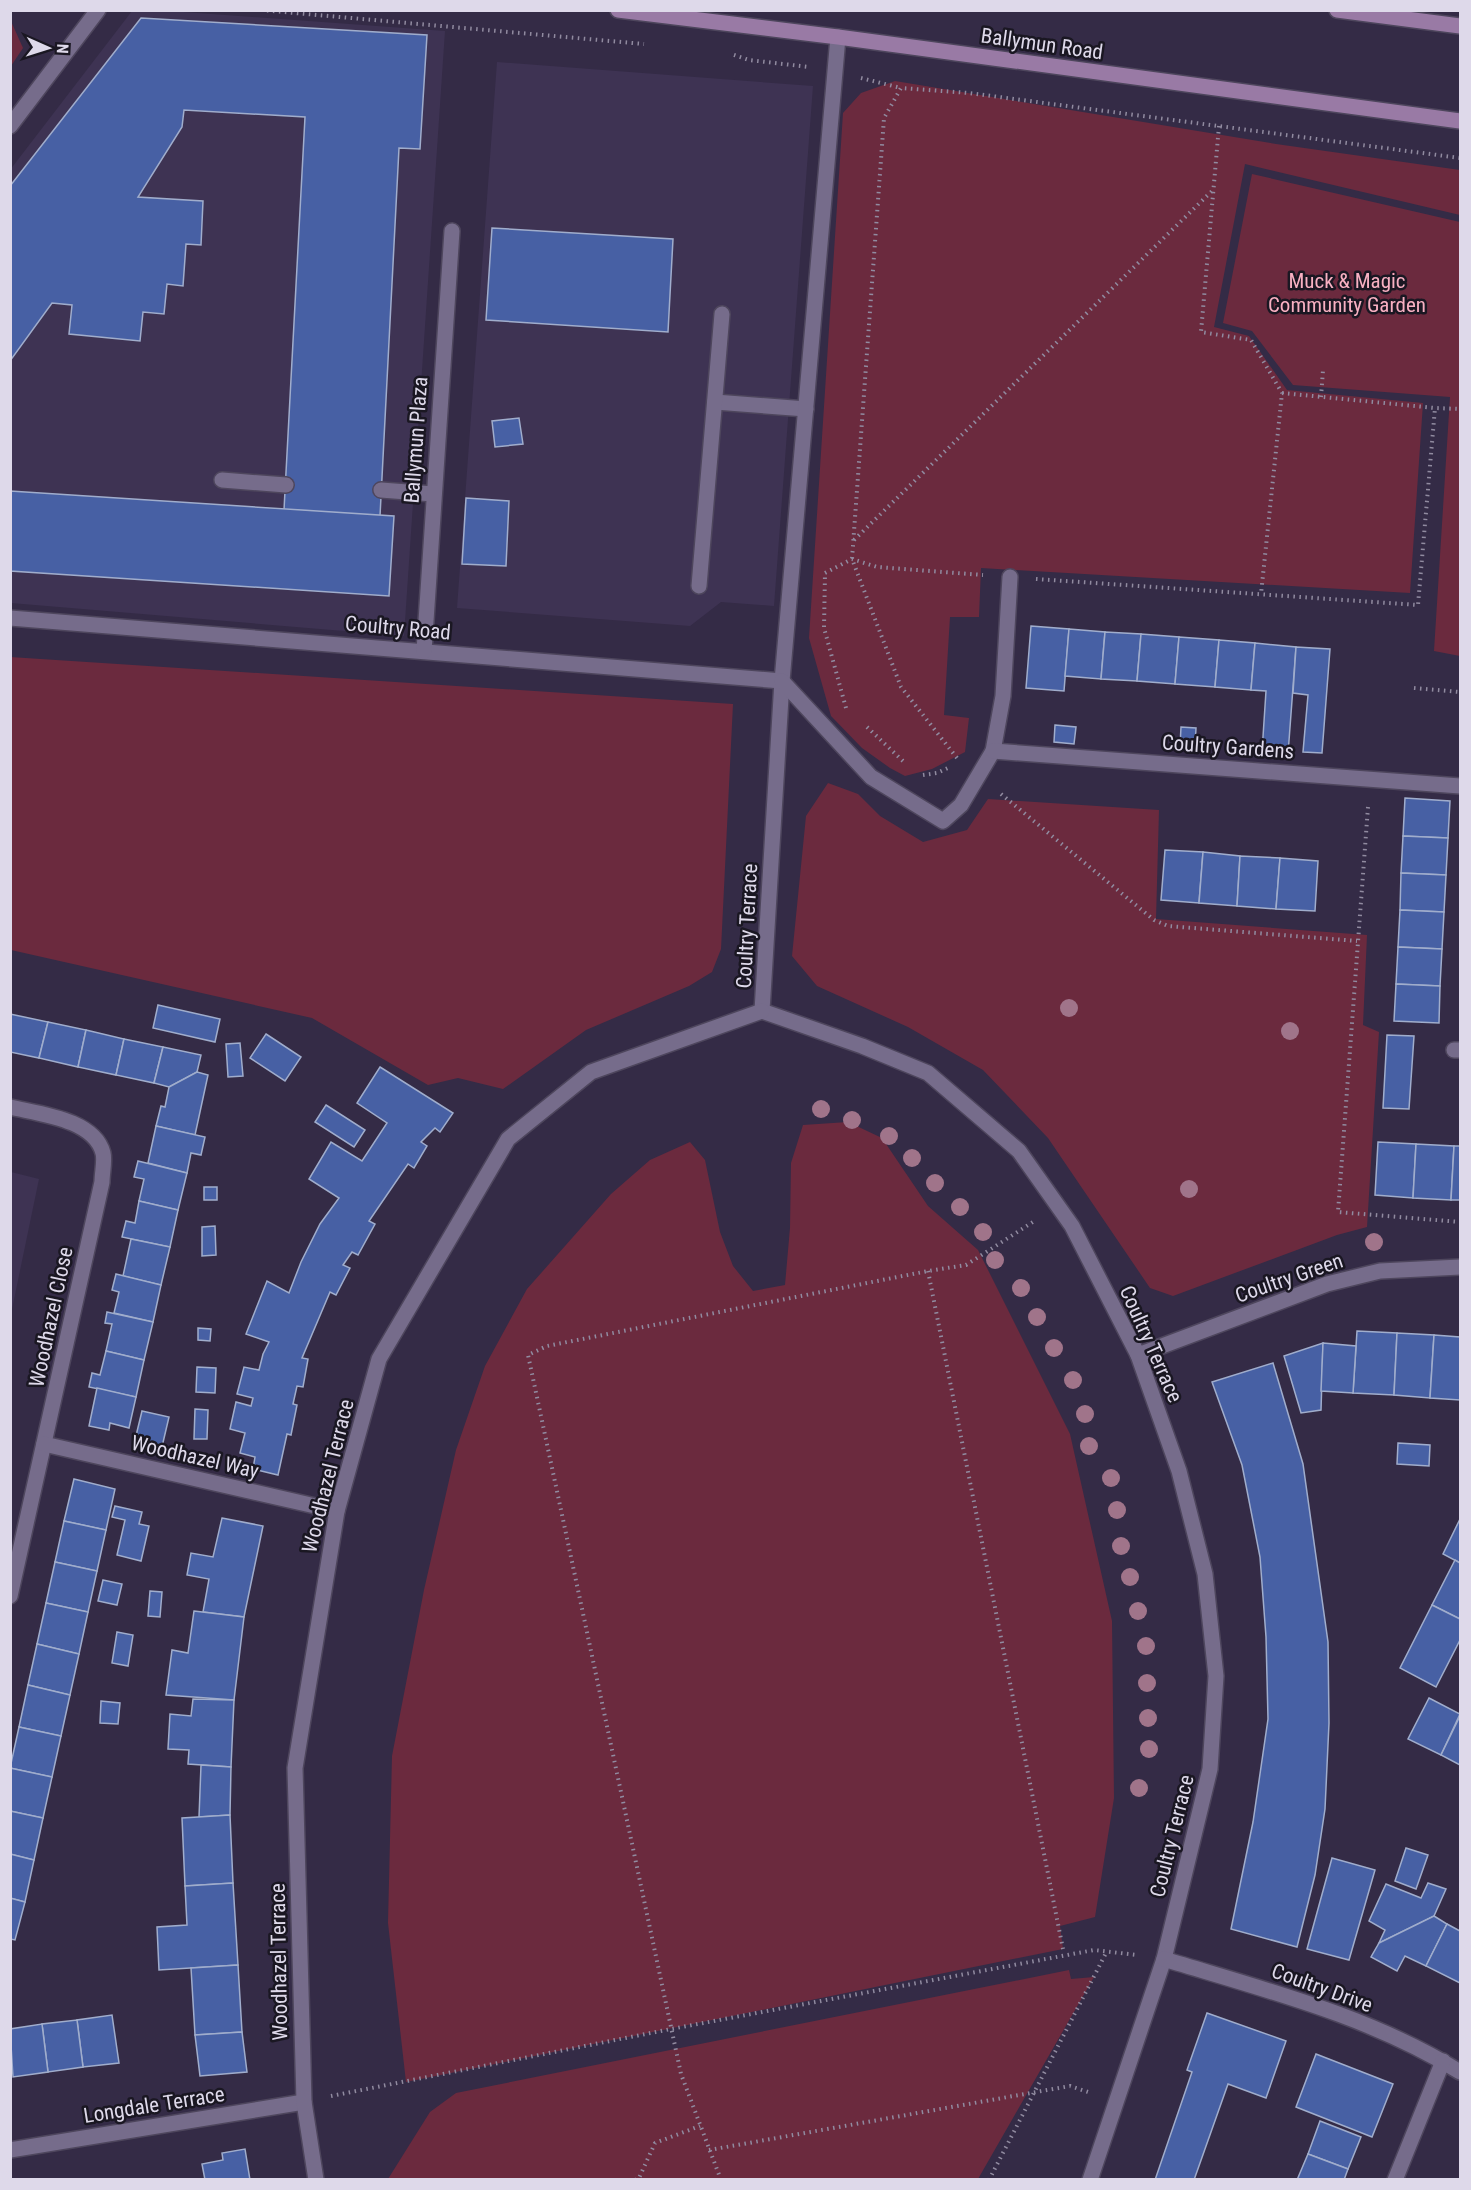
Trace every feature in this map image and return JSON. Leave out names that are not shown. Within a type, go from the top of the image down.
[{"type":"main road","name":"Ballymun Road","points":[[618,10],[838,37],[1461,121]]},
{"type":"main road","points":[[1337,10],[1461,26]]},
{"type":"street","points":[[10,126],[98,10]]},
{"type":"street","name":"Coultry Terrace","points":[[838,37],[782,681],[762,1011],[862,1046],[928,1073],[1019,1151],[1072,1226],[1138,1355],[1179,1471],[1205,1574],[1216,1676],[1210,1769],[1164,1959],[1090,2180]]},
{"type":"street","name":"Ballymun Plaza","points":[[424,651],[452,231]]},
{"type":"street","points":[[699,586],[722,314]]},
{"type":"street","points":[[715,402],[806,409]]},
{"type":"street","points":[[222,480],[286,485]]},
{"type":"street","points":[[381,490],[433,494]]},
{"type":"street","points":[[782,681],[871,777],[943,821],[961,805],[993,751],[1003,696],[1010,577]]},
{"type":"street","name":"Coultry Road","points":[[10,618],[782,681]]},
{"type":"street","name":"Coultry Gardens","points":[[993,751],[1461,786]]},
{"type":"street","name":"Woodhazel Terrace","points":[[316,2180],[304,2102],[295,1768],[337,1511],[379,1359],[508,1139],[591,1072],[762,1011]]},
{"type":"street","name":"Woodhazel Close","points":[[10,1107],[64,1120],[89,1131],[103,1153],[102,1182],[10,1596]]},
{"type":"street","name":"Coultry Green","points":[[1138,1355],[1327,1284],[1380,1270],[1461,1267]]},
{"type":"street","name":"Woodhazel Way","points":[[44,1444],[337,1511]]},
{"type":"street","name":"Coultry Drive","points":[[1164,1959],[1335,2011],[1443,2061],[1461,2072]]},
{"type":"street","points":[[1395,2180],[1443,2061]]},
{"type":"street","name":"Longdale Terrace","points":[[10,2150],[304,2102]]},
{"type":"path","points":[[263,11],[652,45]]},
{"type":"path","points":[[731,54],[749,60],[834,72],[901,88],[969,93],[1461,158]]},
{"type":"path","points":[[901,88],[884,118],[852,559],[902,687],[960,762],[937,773],[919,775]]},
{"type":"path","points":[[1219,126],[1201,332],[1251,340],[1282,393],[1261,594]]},
{"type":"path","points":[[853,541],[1213,190]]},
{"type":"path","points":[[1321,397],[1323,370]]},
{"type":"path","points":[[1282,393],[1461,409]]},
{"type":"path","points":[[854,716],[846,709],[824,628],[825,573],[852,559],[877,567],[1418,605],[1435,408]]},
{"type":"path","points":[[1414,688],[1461,692]]},
{"type":"path","points":[[862,723],[911,768]]},
{"type":"path","points":[[977,775],[1154,920],[1168,926],[1357,941]]},
{"type":"path","points":[[1370,779],[1338,1212],[1461,1222]]},
{"type":"path","points":[[721,2180],[681,2074],[528,1355],[546,1346],[966,1265],[1058,1205]]},
{"type":"path","points":[[928,1271],[1063,1949]]},
{"type":"path","points":[[304,2102],[671,2029],[1094,1950],[1164,1959]]},
{"type":"path","points":[[989,2180],[1107,1951]]},
{"type":"path","points":[[709,2150],[1070,2086],[1118,2100]]},
{"type":"path","points":[[635,2180],[639,2178],[655,2143],[700,2126]]},
{"type":"shaded area","points":[[132,11],[170,11],[445,31],[404,636],[11,603],[10,170]]},
{"type":"shaded area","points":[[497,62],[813,86],[774,606],[721,602],[690,626],[457,608]]},
{"type":"shaded area","points":[[10,1172],[39,1179],[11,1314]]},
{"type":"green space","points":[[10,19],[23,48],[11,66],[10,66]]},
{"type":"green space","points":[[895,81],[1276,144],[1460,170],[1460,215],[1245,164],[1214,327],[1249,336],[1287,390],[1423,403],[1410,593],[981,568],[979,617],[950,617],[944,715],[969,718],[965,752],[932,769],[905,776],[862,748],[831,716],[809,638],[843,113],[861,93]]},
{"type":"green space","name":"Muck & Magic Community Garden","points":[[1252,174],[1460,222],[1460,656],[1434,651],[1450,397],[1293,385],[1252,331],[1223,323]]},
{"type":"green space","points":[[10,657],[733,704],[721,949],[712,972],[689,986],[586,1030],[503,1089],[458,1078],[428,1085],[312,1018],[11,950]]},
{"type":"green space","points":[[828,783],[858,794],[880,816],[923,842],[967,830],[988,799],[1159,810],[1156,919],[1367,935],[1363,1025],[1379,1032],[1367,1227],[1337,1235],[1173,1296],[1150,1288],[1048,1138],[983,1070],[908,1027],[817,986],[792,956],[806,816]]},
{"type":"green space","points":[[848,1122],[882,1138],[928,1206],[978,1250],[1070,1434],[1112,1621],[1114,1798],[1095,1917],[1060,1926],[1063,1949],[406,2082],[388,1923],[392,1756],[424,1590],[456,1450],[485,1366],[527,1289],[611,1194],[650,1160],[690,1142],[705,1160],[720,1232],[733,1266],[753,1291],[785,1285],[790,1228],[791,1163],[803,1125]]},
{"type":"green space","points":[[1069,1970],[1071,1979],[1094,1977],[978,2179],[388,2179],[430,2112],[456,2093]]},
{"type":"building","points":[[141,18],[427,35],[420,149],[399,148],[380,516],[284,510],[305,117],[184,110],[182,127],[138,197],[203,201],[201,245],[186,244],[183,286],[167,284],[164,314],[143,312],[140,341],[69,334],[72,305],[52,303],[10,361],[10,186]]},
{"type":"building","points":[[492,228],[673,239],[668,332],[486,320]]},
{"type":"building","points":[[519,418],[523,444],[495,447],[492,421]]},
{"type":"building","points":[[10,491],[394,516],[389,596],[10,571]]},
{"type":"building","points":[[466,498],[509,501],[506,566],[462,564]]},
{"type":"building","points":[[1031,626],[1069,629],[1064,691],[1026,688]]},
{"type":"building","points":[[1069,629],[1105,632],[1101,679],[1065,676]]},
{"type":"building","points":[[1105,632],[1141,634],[1137,681],[1101,679]]},
{"type":"building","points":[[1141,634],[1179,637],[1175,684],[1137,681]]},
{"type":"building","points":[[1179,637],[1219,640],[1215,687],[1175,684]]},
{"type":"building","points":[[1219,640],[1255,643],[1251,690],[1215,687]]},
{"type":"building","points":[[1255,643],[1296,647],[1288,754],[1262,752],[1266,691],[1251,690]]},
{"type":"building","points":[[1296,647],[1330,649],[1322,753],[1303,752],[1308,695],[1293,693]]},
{"type":"building","points":[[1055,725],[1076,727],[1074,744],[1054,742]]},
{"type":"building","points":[[1181,727],[1196,728],[1195,747],[1180,746]]},
{"type":"building","points":[[1405,798],[1450,801],[1448,838],[1403,836]]},
{"type":"building","points":[[1403,836],[1448,838],[1446,875],[1401,873]]},
{"type":"building","points":[[1165,850],[1203,852],[1199,903],[1161,900]]},
{"type":"building","points":[[1203,852],[1240,856],[1237,906],[1199,903]]},
{"type":"building","points":[[1240,856],[1280,858],[1276,909],[1237,906]]},
{"type":"building","points":[[1280,858],[1318,861],[1315,911],[1276,909]]},
{"type":"building","points":[[1401,873],[1446,875],[1444,912],[1400,910]]},
{"type":"building","points":[[1400,910],[1444,912],[1442,949],[1398,947]]},
{"type":"building","points":[[1398,947],[1442,949],[1440,986],[1396,984]]},
{"type":"building","points":[[1396,984],[1440,986],[1439,1023],[1394,1021]]},
{"type":"building","points":[[158,1005],[220,1019],[215,1042],[153,1028]]},
{"type":"building","points":[[10,1014],[48,1022],[39,1058],[10,1052]]},
{"type":"building","points":[[48,1022],[86,1030],[78,1067],[39,1058]]},
{"type":"building","points":[[86,1030],[124,1039],[116,1075],[78,1067]]},
{"type":"building","points":[[266,1034],[301,1057],[285,1081],[250,1058]]},
{"type":"building","points":[[1387,1035],[1414,1036],[1409,1109],[1383,1108]]},
{"type":"building","points":[[124,1039],[163,1047],[154,1083],[116,1075]]},
{"type":"building","points":[[240,1043],[243,1076],[228,1077],[226,1044]]},
{"type":"building","points":[[163,1047],[201,1055],[197,1072],[169,1087],[154,1083]]},
{"type":"building","points":[[380,1067],[453,1113],[440,1132],[435,1128],[421,1142],[427,1146],[414,1168],[408,1164],[369,1221],[375,1224],[358,1255],[352,1252],[343,1265],[350,1268],[336,1295],[330,1292],[302,1358],[308,1359],[303,1387],[297,1386],[293,1404],[297,1405],[291,1435],[287,1434],[278,1475],[253,1469],[255,1457],[240,1453],[245,1433],[230,1429],[236,1402],[251,1406],[253,1398],[237,1394],[244,1367],[259,1370],[269,1342],[246,1334],[267,1281],[289,1293],[320,1224],[339,1198],[309,1179],[331,1142],[362,1161],[387,1123],[357,1103]]},
{"type":"building","points":[[197,1072],[208,1075],[195,1135],[156,1126],[161,1106],[165,1107],[169,1087]]},
{"type":"building","points":[[326,1105],[365,1130],[354,1147],[315,1122]]},
{"type":"building","points":[[156,1126],[205,1137],[201,1155],[191,1153],[187,1173],[148,1163]]},
{"type":"building","points":[[1378,1142],[1416,1144],[1413,1198],[1375,1195]]},
{"type":"building","points":[[1416,1144],[1454,1146],[1451,1200],[1413,1198]]},
{"type":"building","points":[[1454,1146],[1460,1146],[1460,1200],[1451,1200]]},
{"type":"building","points":[[138,1161],[187,1173],[178,1210],[139,1201],[144,1179],[134,1177]]},
{"type":"building","points":[[204,1187],[217,1187],[217,1200],[204,1200]]},
{"type":"building","points":[[139,1201],[178,1210],[170,1247],[122,1237],[126,1221],[135,1223]]},
{"type":"building","points":[[215,1226],[216,1255],[202,1256],[202,1227]]},
{"type":"building","points":[[131,1239],[170,1247],[161,1285],[123,1276]]},
{"type":"building","points":[[116,1274],[161,1285],[153,1322],[114,1313],[119,1292],[112,1290]]},
{"type":"building","points":[[107,1312],[153,1322],[144,1360],[106,1351],[112,1324],[105,1323]]},
{"type":"building","points":[[198,1328],[211,1329],[210,1341],[198,1340]]},
{"type":"building","points":[[1357,1331],[1397,1333],[1394,1395],[1353,1393]]},
{"type":"building","points":[[1397,1333],[1434,1335],[1430,1398],[1394,1395]]},
{"type":"building","points":[[1434,1335],[1460,1337],[1460,1400],[1430,1398]]},
{"type":"building","points":[[1323,1343],[1321,1410],[1301,1413],[1284,1356]]},
{"type":"building","points":[[1323,1343],[1356,1346],[1353,1393],[1321,1391]]},
{"type":"building","points":[[106,1351],[144,1360],[136,1397],[89,1387],[92,1373],[100,1375]]},
{"type":"building","points":[[1273,1363],[1303,1464],[1328,1642],[1329,1723],[1325,1809],[1315,1875],[1297,1947],[1231,1929],[1253,1822],[1268,1719],[1266,1637],[1260,1557],[1242,1465],[1212,1382]]},
{"type":"building","points":[[197,1367],[216,1368],[215,1393],[196,1392]]},
{"type":"building","points":[[97,1388],[136,1397],[129,1428],[110,1423],[109,1430],[89,1426]]},
{"type":"building","points":[[195,1409],[208,1410],[207,1439],[194,1439]]},
{"type":"building","points":[[142,1411],[169,1417],[161,1451],[134,1444]]},
{"type":"building","points":[[1398,1443],[1430,1445],[1429,1466],[1397,1464]]},
{"type":"building","points":[[74,1479],[115,1489],[106,1530],[64,1521]]},
{"type":"building","points":[[115,1506],[142,1512],[139,1524],[149,1526],[141,1561],[117,1555],[125,1520],[112,1517]]},
{"type":"building","points":[[222,1518],[263,1526],[244,1617],[203,1612],[209,1579],[187,1575],[191,1553],[213,1557]]},
{"type":"building","points":[[1460,1519],[1460,1563],[1443,1554]]},
{"type":"building","points":[[64,1521],[106,1530],[97,1571],[55,1562]]},
{"type":"building","points":[[1455,1560],[1460,1563],[1460,1619],[1432,1605]]},
{"type":"building","points":[[55,1562],[97,1571],[88,1612],[46,1603]]},
{"type":"building","points":[[103,1580],[122,1584],[117,1605],[98,1601]]},
{"type":"building","points":[[150,1591],[162,1592],[160,1617],[148,1616]]},
{"type":"building","points":[[46,1603],[88,1612],[79,1654],[37,1644]]},
{"type":"building","points":[[1432,1605],[1460,1619],[1460,1640],[1436,1687],[1400,1668]]},
{"type":"building","points":[[194,1611],[244,1617],[234,1700],[166,1695],[172,1650],[188,1653]]},
{"type":"building","points":[[117,1632],[133,1635],[128,1666],[112,1663]]},
{"type":"building","points":[[37,1644],[79,1654],[70,1695],[28,1685]]},
{"type":"building","points":[[28,1685],[70,1695],[61,1736],[19,1727]]},
{"type":"building","points":[[1429,1698],[1460,1714],[1441,1755],[1408,1739]]},
{"type":"building","points":[[193,1699],[234,1700],[231,1767],[188,1764],[189,1750],[168,1749],[170,1714],[191,1716]]},
{"type":"building","points":[[101,1701],[120,1703],[118,1724],[100,1723]]},
{"type":"building","points":[[1460,1716],[1460,1765],[1441,1755]]},
{"type":"building","points":[[19,1727],[61,1736],[52,1777],[10,1768]]},
{"type":"building","points":[[201,1765],[231,1767],[230,1815],[199,1817]]},
{"type":"building","points":[[10,1768],[52,1777],[43,1818],[10,1811]]},
{"type":"building","points":[[10,1811],[43,1818],[34,1860],[10,1854]]},
{"type":"building","points":[[230,1815],[233,1883],[185,1886],[182,1818]]},
{"type":"building","points":[[1406,1848],[1428,1855],[1416,1889],[1395,1881]]},
{"type":"building","points":[[10,1854],[34,1860],[25,1902],[10,1898]]},
{"type":"building","points":[[1332,1858],[1375,1870],[1349,1960],[1307,1949]]},
{"type":"building","points":[[233,1883],[238,1965],[159,1970],[157,1927],[187,1925],[185,1886]]},
{"type":"building","points":[[1428,1883],[1446,1889],[1434,1916],[1379,1943],[1385,1930],[1369,1921],[1386,1884],[1421,1898]]},
{"type":"building","points":[[10,1898],[25,1902],[15,1940],[10,1939]]},
{"type":"building","points":[[1434,1916],[1447,1924],[1426,1966],[1405,1956],[1397,1971],[1371,1957],[1379,1943]]},
{"type":"building","points":[[1447,1924],[1460,1931],[1460,1983],[1426,1966]]},
{"type":"building","points":[[238,1965],[242,2032],[195,2035],[191,1968]]},
{"type":"building","points":[[1207,2013],[1286,2041],[1266,2098],[1228,2084],[1194,2180],[1155,2180],[1192,2072],[1187,2070]]},
{"type":"building","points":[[112,2015],[119,2063],[83,2067],[77,2020]]},
{"type":"building","points":[[77,2020],[83,2067],[48,2072],[42,2024]]},
{"type":"building","points":[[42,2024],[48,2072],[13,2077],[10,2029]]},
{"type":"building","points":[[242,2032],[247,2072],[200,2076],[195,2035]]},
{"type":"building","points":[[1316,2054],[1393,2084],[1372,2137],[1296,2107]]},
{"type":"building","points":[[1320,2121],[1361,2137],[1348,2169],[1308,2154]]},
{"type":"building","points":[[245,2149],[250,2180],[205,2180],[202,2164],[223,2160],[222,2153]]},
{"type":"building","points":[[1308,2154],[1348,2169],[1344,2180],[1297,2180]]}]
